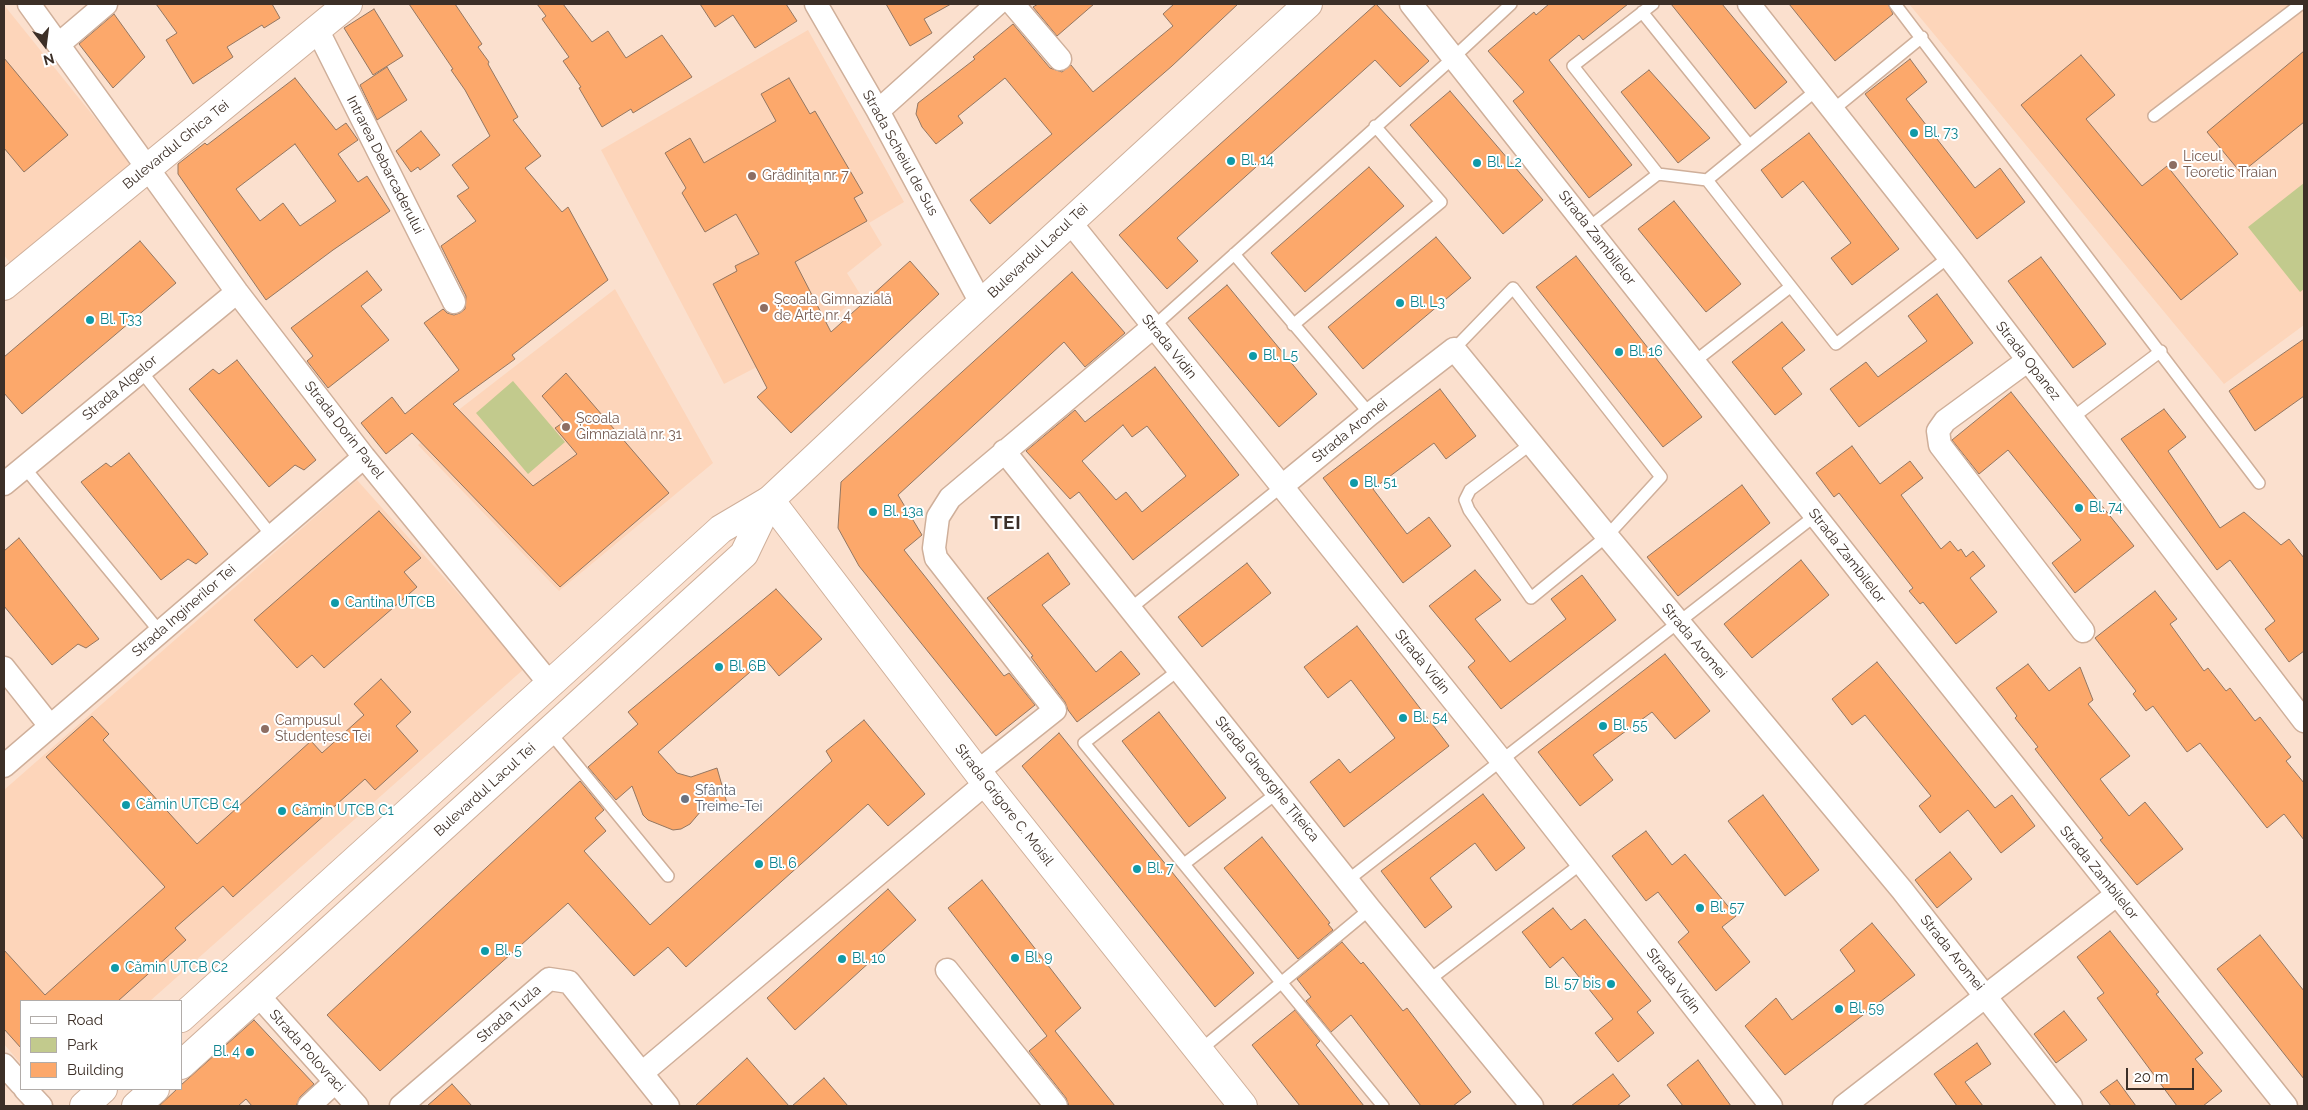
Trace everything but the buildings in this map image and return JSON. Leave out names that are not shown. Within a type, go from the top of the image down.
[{"type":"main road","name":"Bulevardul Ghica Tei","points":[[6,278],[148,168],[348,4]]},
{"type":"main road","name":"Bulevardul Lacul Tei","points":[[182,1017],[721,529],[770,500],[981,303],[1308,4]]},
{"type":"main road","name":"Bulevardul Lacul Tei","points":[[182,1064],[744,554],[770,500]]},
{"type":"main road","name":"Strada Grigore C. Moisil","points":[[770,500],[981,777],[1243,1106]]},
{"type":"main road","points":[[84,1106],[102,1090]]},
{"type":"main road","points":[[136,1106],[154,1090]]},
{"type":"street","name":"Strada Dorin Pavel","points":[[30,4],[237,292],[364,457],[550,684]]},
{"type":"street","points":[[59,44],[106,4]]},
{"type":"street","name":"Strada Scheiul de Sus","points":[[816,4],[878,111],[981,303]]},
{"type":"street","points":[[878,111],[997,4]]},
{"type":"street","points":[[1012,4],[1060,58]]},
{"type":"street","name":"Strada Zambilelor","points":[[1411,4],[2116,895],[2286,1106]]},
{"type":"street","name":"Strada Opanez","points":[[1749,4],[1834,109],[1949,257],[2304,721]]},
{"type":"street","name":"Intrarea Debarcaderului","points":[[317,29],[454,302]]},
{"type":"street","name":"Strada Vidin","points":[[1070,222],[1502,761],[1771,1106]]},
{"type":"street","name":"Strada Algelor","points":[[4,484],[237,292]]},
{"type":"street","points":[[642,1073],[1055,710],[936,558],[934,548],[937,525],[943,506],[950,498],[1153,327]]},
{"type":"street","name":"Strada Aromei","points":[[1281,487],[1370,414],[1454,349],[1902,890],[1986,994],[2071,1106]]},
{"type":"street","points":[[2027,361],[1945,421],[1938,431],[1940,445],[2083,631]]},
{"type":"street","name":"Strada Gheorghe Țițeica","points":[[1004,451],[1180,669],[1277,793],[1532,1106]]},
{"type":"street","name":"Strada Inginerilor Tei","points":[[4,766],[364,457]]},
{"type":"street","points":[[4,668],[50,726]]},
{"type":"street","points":[[1844,1106],[2116,895]]},
{"type":"street","points":[[947,970],[1056,1106]]},
{"type":"street","name":"Strada Tuzla","points":[[401,1106],[549,979],[569,982],[668,1106]]},
{"type":"street","name":"Strada Polovraci","points":[[258,995],[357,1106]]},
{"type":"street","points":[[4,1065],[20,1083]]},
{"type":"street","points":[[308,1106],[335,1082]]},
{"type":"street","points":[[26,1090],[41,1106]]},
{"type":"lane","points":[[1153,327],[1511,4]]},
{"type":"lane","points":[[1653,4],[1573,66],[1658,174]]},
{"type":"lane","points":[[1894,4],[1922,37],[2259,482]]},
{"type":"lane","points":[[2154,116],[2301,4]]},
{"type":"lane","points":[[1642,12],[1749,145]]},
{"type":"lane","points":[[1834,109],[1922,37]]},
{"type":"lane","points":[[1707,180],[1818,89]]},
{"type":"lane","points":[[1293,325],[1441,202],[1375,126]]},
{"type":"lane","points":[[1588,228],[1658,174],[1707,180],[1836,344],[1949,257]]},
{"type":"lane","points":[[1234,254],[1370,414]]},
{"type":"lane","points":[[1694,362],[1790,287]]},
{"type":"lane","points":[[1454,349],[1513,288],[1661,477],[1607,536],[1531,598],[1469,510],[1465,500],[1470,490],[1532,443]]},
{"type":"lane","points":[[2072,418],[2161,351]]},
{"type":"lane","points":[[141,371],[272,536]]},
{"type":"lane","points":[[24,467],[160,632]]},
{"type":"lane","points":[[1131,608],[1281,487]]},
{"type":"lane","points":[[1348,880],[1816,515]]},
{"type":"lane","points":[[1180,669],[1084,743],[1383,1106]]},
{"type":"lane","points":[[549,731],[668,876]]},
{"type":"lane","points":[[1184,864],[1277,793]]},
{"type":"lane","points":[[1428,980],[1582,863]]},
{"type":"lane","points":[[1199,1051],[1370,908]]},
{"type":"shaded area","name":"Liceul Teoretic Traian","points":[[1909,4],[2304,4],[2304,325],[2224,384]]},
{"type":"shaded area","points":[[4,5],[132,164],[10,263],[4,255]]},
{"type":"shaded area","name":"Grădinița nr. 7","points":[[808,30],[904,202],[869,223],[882,245],[847,273],[860,294],[829,322],[796,338],[799,345],[724,384],[601,150]]},
{"type":"shaded area","name":"Școala Gimnazială nr. 31","points":[[615,289],[713,463],[559,591],[418,445],[461,408]]},
{"type":"shaded area","name":"Campusul Studențesc Tei","points":[[357,480],[525,668],[151,1000],[20,1000],[20,1063],[4,1044],[4,790]]},
{"type":"green space","points":[[2304,183],[2304,289],[2300,292],[2248,227]]},
{"type":"green space","points":[[513,381],[565,442],[528,474],[476,413]]},
{"type":"place","name":"Bl. 73","points":[[1914,133]]},
{"type":"place","name":"Bl. 14","points":[[1231,161]]},
{"type":"place","name":"Bl. L2","points":[[1477,163]]},
{"type":"place","name":"Liceul Teoretic Traian","points":[[2173,165]]},
{"type":"place","name":"Grădinița nr. 7","points":[[752,176]]},
{"type":"place","name":"Bl. L3","points":[[1400,303]]},
{"type":"place","name":"Școala Gimnazială de Arte nr. 4","points":[[764,308]]},
{"type":"place","name":"Bl. T33","points":[[90,320]]},
{"type":"place","name":"Bl. 16","points":[[1619,352]]},
{"type":"place","name":"Bl. L5","points":[[1253,356]]},
{"type":"place","name":"Școala Gimnazială nr. 31","points":[[566,427]]},
{"type":"place","name":"Bl. 51","points":[[1354,483]]},
{"type":"place","name":"Bl. 74","points":[[2079,508]]},
{"type":"place","name":"Bl. 13a","points":[[873,512]]},
{"type":"place","name":"Cantina UTCB","points":[[335,603]]},
{"type":"place","name":"Bl. 6B","points":[[719,667]]},
{"type":"place","name":"Bl. 54","points":[[1403,718]]},
{"type":"place","name":"Bl. 55","points":[[1603,726]]},
{"type":"place","name":"Campusul Studențesc Tei","points":[[265,729]]},
{"type":"place","name":"Sfânta Treime-Tei","points":[[685,799]]},
{"type":"place","name":"Cămin UTCB C4","points":[[126,805]]},
{"type":"place","name":"Cămin UTCB C1","points":[[282,811]]},
{"type":"place","name":"Bl. 6","points":[[759,864]]},
{"type":"place","name":"Bl. 7","points":[[1137,869]]},
{"type":"place","name":"Bl. 57","points":[[1700,908]]},
{"type":"place","name":"Bl. 5","points":[[485,951]]},
{"type":"place","name":"Bl. 9","points":[[1015,958]]},
{"type":"place","name":"Bl. 10","points":[[842,959]]},
{"type":"place","name":"Cămin UTCB C2","points":[[115,968]]},
{"type":"place","name":"Bl. 57 bis","points":[[1611,984]]},
{"type":"place","name":"Bl. 59","points":[[1839,1009]]},
{"type":"place","name":"Bl. 4","points":[[250,1052]]},
{"type":"district","name":"TEI","points":[[1006,523]]}]
